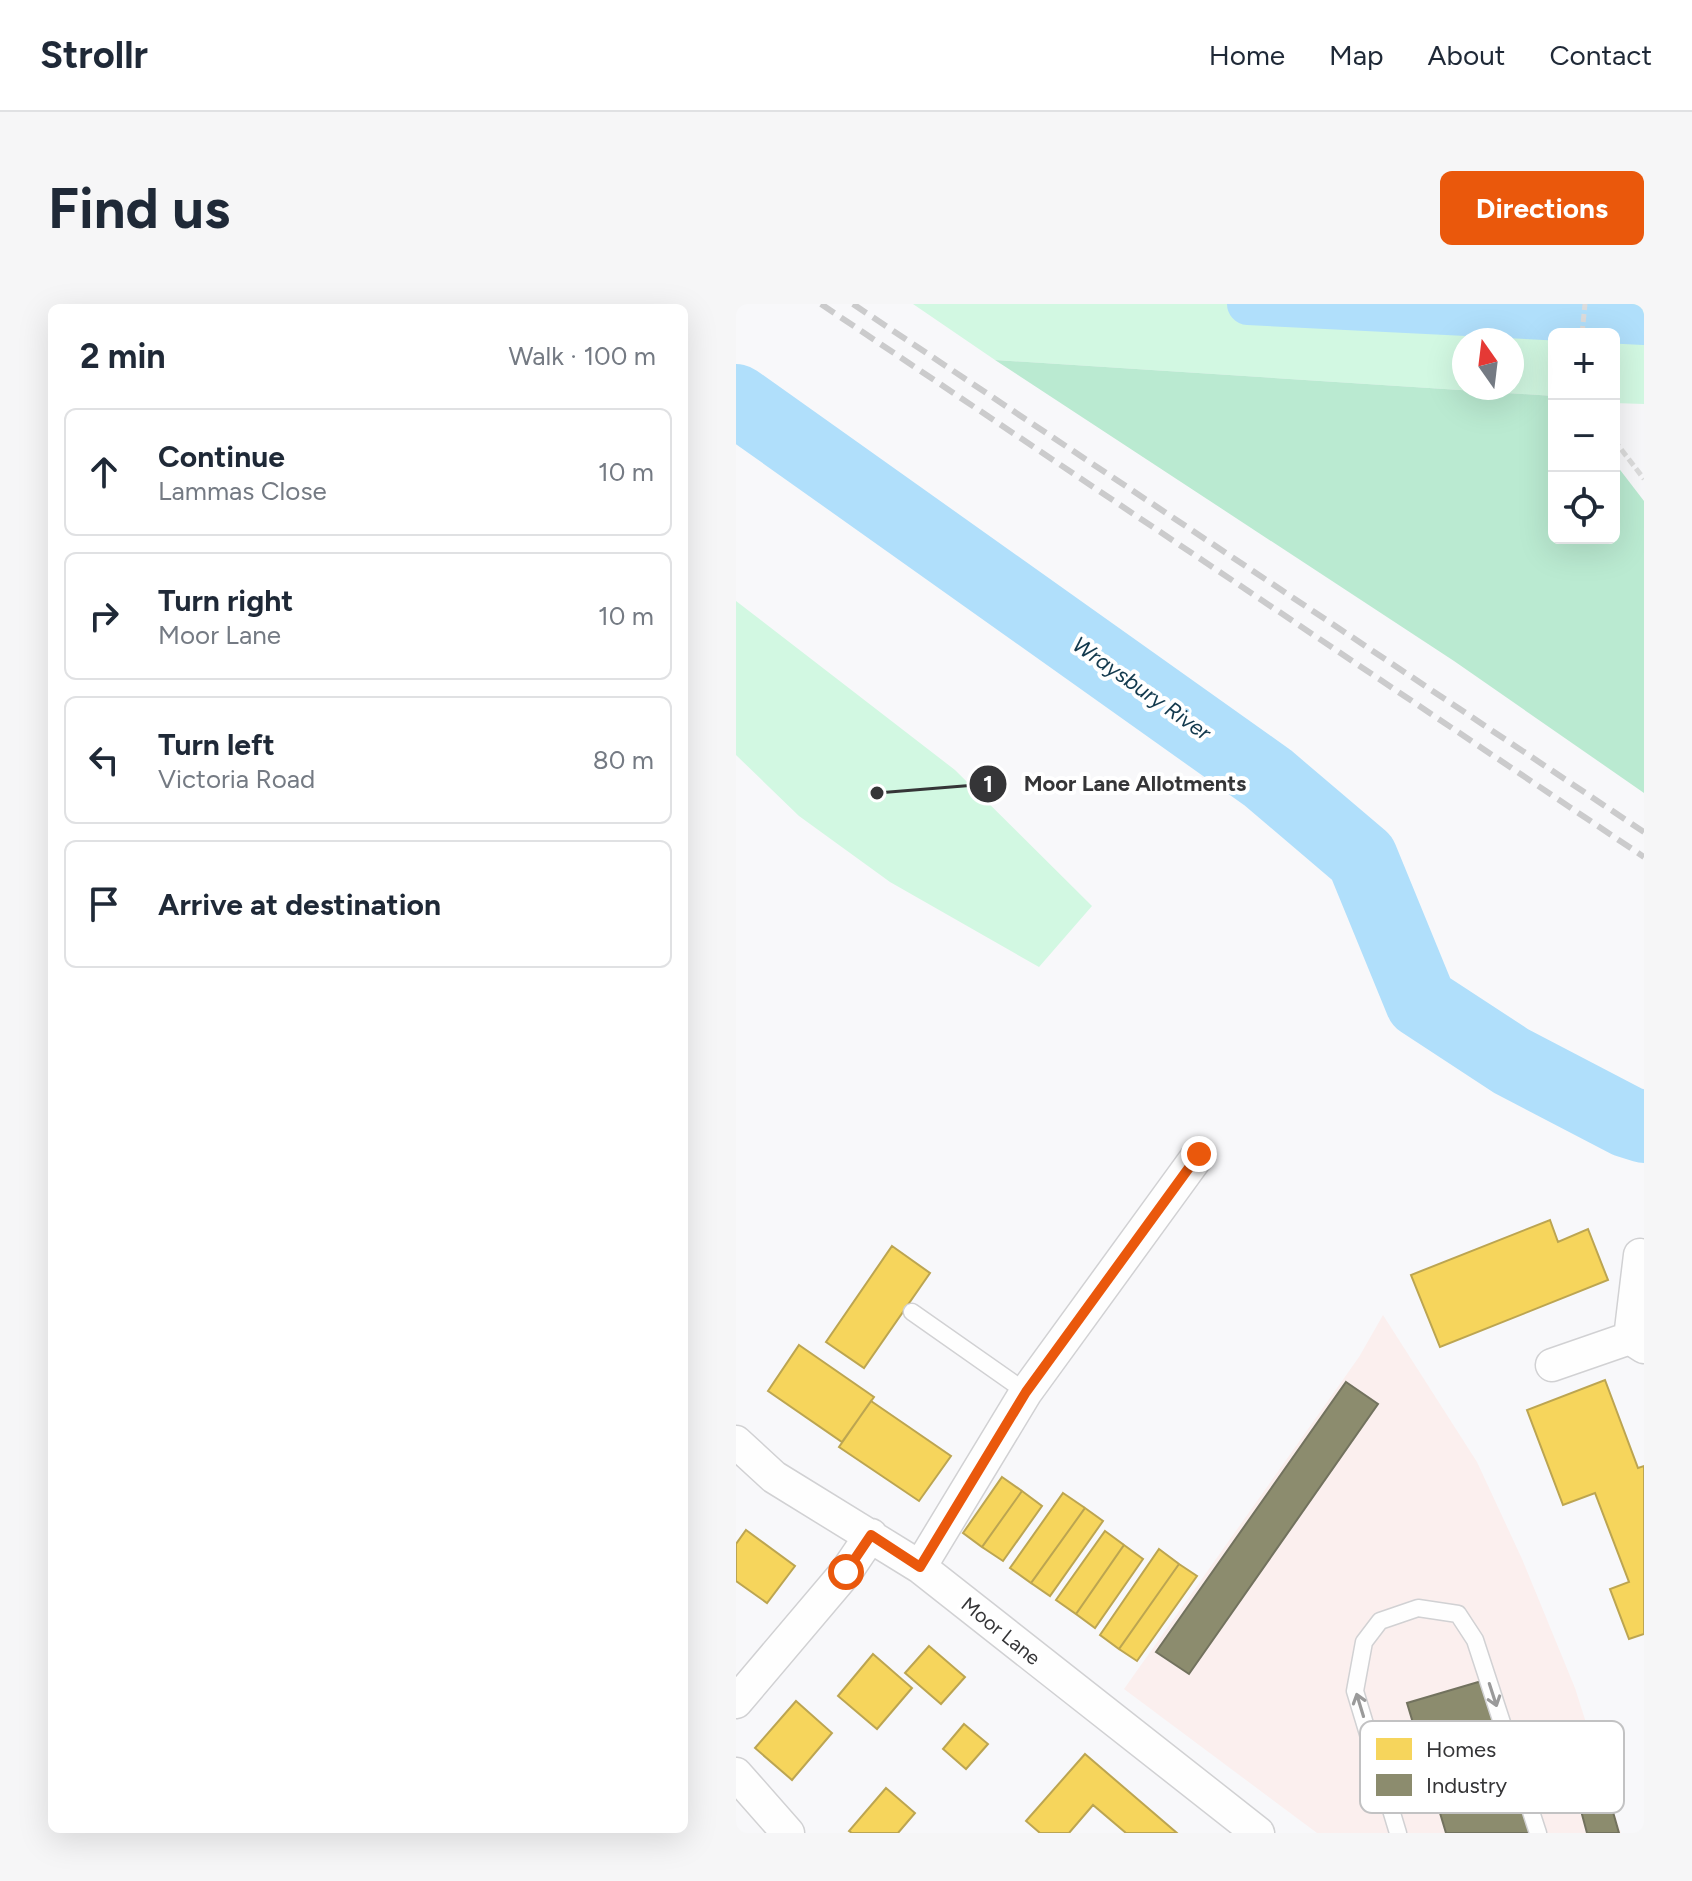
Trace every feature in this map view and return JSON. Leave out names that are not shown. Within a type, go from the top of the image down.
[{"type":"street","points":[[920,1567],[1026,1392],[1199,1154]]},
{"type":"street","points":[[1552,1365],[1637,1342],[1640,1255]]},
{"type":"street","name":"Moor Lane","points":[[736,1442],[774,1477],[920,1567],[1258,1833]]},
{"type":"street","points":[[736,1702],[846,1572],[871,1535]]},
{"type":"street","points":[[736,1774],[788,1833]]},
{"type":"lane","points":[[912,1312],[1026,1392]]},
{"type":"lane","points":[[1364,1721],[1355,1691],[1364,1642],[1380,1621],[1418,1608],[1458,1614],[1475,1640],[1501,1721]]},
{"type":"lane","points":[[1392,1813],[1398,1833]]},
{"type":"lane","points":[[1531,1813],[1538,1833]]},
{"type":"path","points":[[1583,328],[1585,304]]},
{"type":"path","points":[[1620,448],[1644,479]]},
{"type":"shaded area","points":[[1383,1315],[1477,1462],[1522,1559],[1585,1721],[1360,1721],[1360,1813],[1615,1813],[1621,1833],[1317,1833],[1124,1689],[1359,1357]]},
{"type":"green space","points":[[913,304],[1572,304],[1570,328],[1548,328],[1548,396],[1524,394],[1524,328],[1452,328],[1452,389],[995,360]]},
{"type":"green space","points":[[1597,304],[1644,304],[1644,404],[1620,403],[1620,328],[1595,328]]},
{"type":"green space","points":[[995,360],[1452,389],[1452,400],[1524,400],[1524,394],[1548,396],[1548,544],[1620,544],[1620,470],[1644,501],[1644,793],[1454,661]]},
{"type":"green space","points":[[736,601],[955,770],[1092,906],[1039,967],[890,882],[799,816],[736,755]]},
{"type":"building: Homes","points":[[1550,1220],[1558,1242],[1588,1229],[1608,1280],[1440,1347],[1411,1275]]},
{"type":"building: Homes","points":[[892,1246],[930,1273],[864,1368],[826,1342]]},
{"type":"building: Homes","points":[[799,1345],[874,1397],[842,1442],[768,1391]]},
{"type":"building: Homes","points":[[1605,1380],[1638,1468],[1644,1466],[1644,1634],[1629,1639],[1610,1589],[1629,1582],[1595,1493],[1563,1505],[1527,1410]]},
{"type":"building: Homes","points":[[871,1401],[951,1456],[919,1501],[839,1447]]},
{"type":"building: Homes","points":[[1002,1477],[1022,1491],[982,1547],[963,1533]]},
{"type":"building: Homes","points":[[1022,1491],[1042,1506],[1003,1561],[982,1547]]},
{"type":"building: Homes","points":[[1063,1493],[1085,1508],[1031,1583],[1010,1568]]},
{"type":"building: Homes","points":[[1085,1508],[1103,1521],[1050,1596],[1031,1583]]},
{"type":"building: Homes","points":[[746,1530],[795,1566],[767,1603],[736,1581],[736,1544]]},
{"type":"building: Homes","points":[[1105,1531],[1124,1545],[1076,1614],[1056,1600]]},
{"type":"building: Homes","points":[[1124,1545],[1143,1559],[1095,1628],[1076,1614]]},
{"type":"building: Homes","points":[[1159,1549],[1179,1564],[1119,1649],[1100,1635]]},
{"type":"building: Homes","points":[[1179,1564],[1197,1576],[1137,1661],[1119,1649]]},
{"type":"building: Homes","points":[[929,1646],[965,1677],[941,1704],[905,1673]]},
{"type":"building: Homes","points":[[873,1654],[912,1688],[877,1729],[838,1696]]},
{"type":"building: Homes","points":[[796,1701],[832,1733],[792,1780],[755,1748]]},
{"type":"building: Homes","points":[[964,1724],[988,1744],[966,1769],[943,1749]]},
{"type":"building: Homes","points":[[1085,1754],[1177,1833],[1126,1833],[1093,1805],[1069,1833],[1040,1833],[1026,1821]]},
{"type":"building: Homes","points":[[886,1788],[915,1813],[898,1833],[849,1831]]},
{"type":"building: Industry","points":[[1346,1382],[1378,1404],[1189,1674],[1156,1652]]},
{"type":"building: Industry","points":[[1485,1680],[1497,1721],[1412,1721],[1407,1703]]},
{"type":"building: Industry","points":[[1440,1813],[1525,1813],[1531,1833],[1446,1833]]},
{"type":"building: Industry","points":[[1582,1813],[1613,1813],[1619,1833],[1587,1833]]},
{"type":"waterway","points":[[1248,304],[1644,324]]},
{"type":"waterway","name":"Wraysbury River","points":[[736,400],[1268,778],[1362,858],[1421,1002],[1511,1061],[1628,1122],[1644,1127]]},
{"type":"railway","points":[[821,304],[1644,857]]},
{"type":"railway","points":[[853,304],[1644,832]]},
{"type":"place","name":"Moor Lane Allotments","points":[[877,793]]},
{"type":"route","points":[[846,1572],[871,1535],[920,1567],[1026,1392],[1199,1154]]}]
